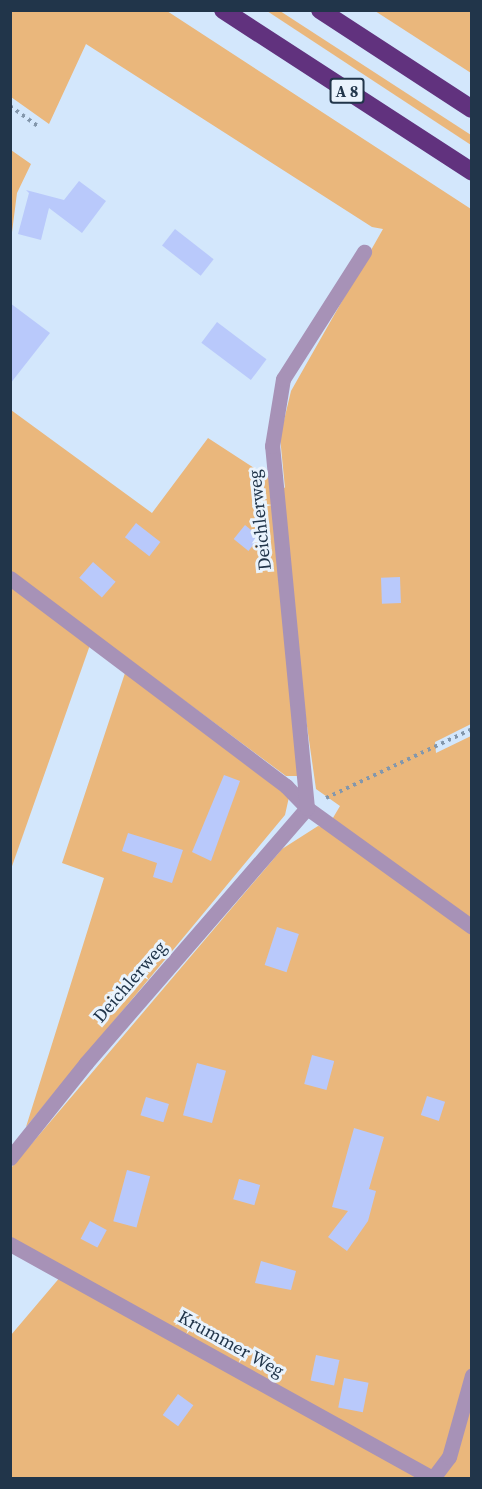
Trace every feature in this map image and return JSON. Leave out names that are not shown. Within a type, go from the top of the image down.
[{"type":"highway","name":"A 8","points":[[223,10],[471,172]]},
{"type":"highway","points":[[320,10],[471,109]]},
{"type":"lane","name":"Deichlerweg","points":[[10,1158],[86,1063],[307,808],[272,446],[283,380],[364,252]]},
{"type":"lane","points":[[10,578],[286,786],[307,808],[471,927]]},
{"type":"lane","name":"Krummer Weg","points":[[10,1244],[432,1479]]},
{"type":"lane","points":[[432,1479],[449,1457],[471,1375]]},
{"type":"path","points":[[10,106],[38,126]]},
{"type":"path","points":[[307,808],[471,729]]},
{"type":"shaded area","points":[[11,11],[167,11],[471,209],[471,724],[435,742],[436,753],[471,736],[471,1478],[11,1478],[11,1335],[67,1269],[11,1237],[11,1168],[282,849],[318,826],[327,828],[340,806],[316,789],[304,705],[299,776],[286,776],[11,572],[11,410],[152,513],[208,438],[285,488],[280,437],[291,391],[383,229],[372,227],[86,44],[49,124],[11,97]]},
{"type":"shaded area","points":[[267,11],[280,11],[471,135],[471,145]]},
{"type":"shaded area","points":[[375,11],[471,11],[471,73]]},
{"type":"shaded area","points":[[11,150],[31,164],[17,193],[11,240]]},
{"type":"shaded area","points":[[10,585],[90,645],[11,869],[10,869]]},
{"type":"shaded area","points":[[125,673],[289,797],[285,815],[26,1127],[104,878],[62,863]]},
{"type":"building","points":[[79,181],[106,201],[82,233],[49,208],[41,240],[18,234],[29,193],[26,190],[64,200]]},
{"type":"building","points":[[175,229],[214,259],[201,276],[162,246]]},
{"type":"building","points":[[10,303],[50,333],[10,384]]},
{"type":"building","points":[[217,322],[267,359],[251,380],[201,343]]},
{"type":"building","points":[[136,523],[160,542],[149,556],[125,537]]},
{"type":"building","points":[[245,525],[260,537],[248,551],[234,539]]},
{"type":"building","points":[[93,562],[116,582],[102,598],[79,578]]},
{"type":"building","points":[[400,577],[401,603],[382,604],[381,578]]},
{"type":"building","points":[[224,775],[240,781],[211,861],[192,852]]},
{"type":"building","points":[[128,833],[183,850],[172,883],[153,877],[157,863],[122,851]]},
{"type":"building","points":[[277,927],[299,934],[287,972],[265,965]]},
{"type":"building","points":[[312,1055],[334,1061],[326,1090],[304,1084]]},
{"type":"building","points":[[197,1063],[226,1071],[212,1123],[183,1115]]},
{"type":"building","points":[[427,1096],[445,1102],[439,1121],[421,1115]]},
{"type":"building","points":[[146,1097],[169,1104],[163,1122],[140,1115]]},
{"type":"building","points":[[354,1128],[384,1137],[369,1189],[376,1191],[368,1221],[347,1251],[328,1237],[348,1211],[332,1207]]},
{"type":"building","points":[[127,1170],[150,1176],[136,1227],[113,1221]]},
{"type":"building","points":[[239,1179],[260,1185],[254,1205],[233,1199]]},
{"type":"building","points":[[90,1221],[107,1230],[97,1248],[81,1239]]},
{"type":"building","points":[[261,1261],[296,1271],[291,1290],[255,1283]]},
{"type":"building","points":[[316,1355],[339,1360],[334,1385],[311,1380]]},
{"type":"building","points":[[344,1378],[369,1383],[363,1412],[338,1407]]},
{"type":"building","points":[[178,1394],[193,1405],[178,1426],[163,1415]]}]
